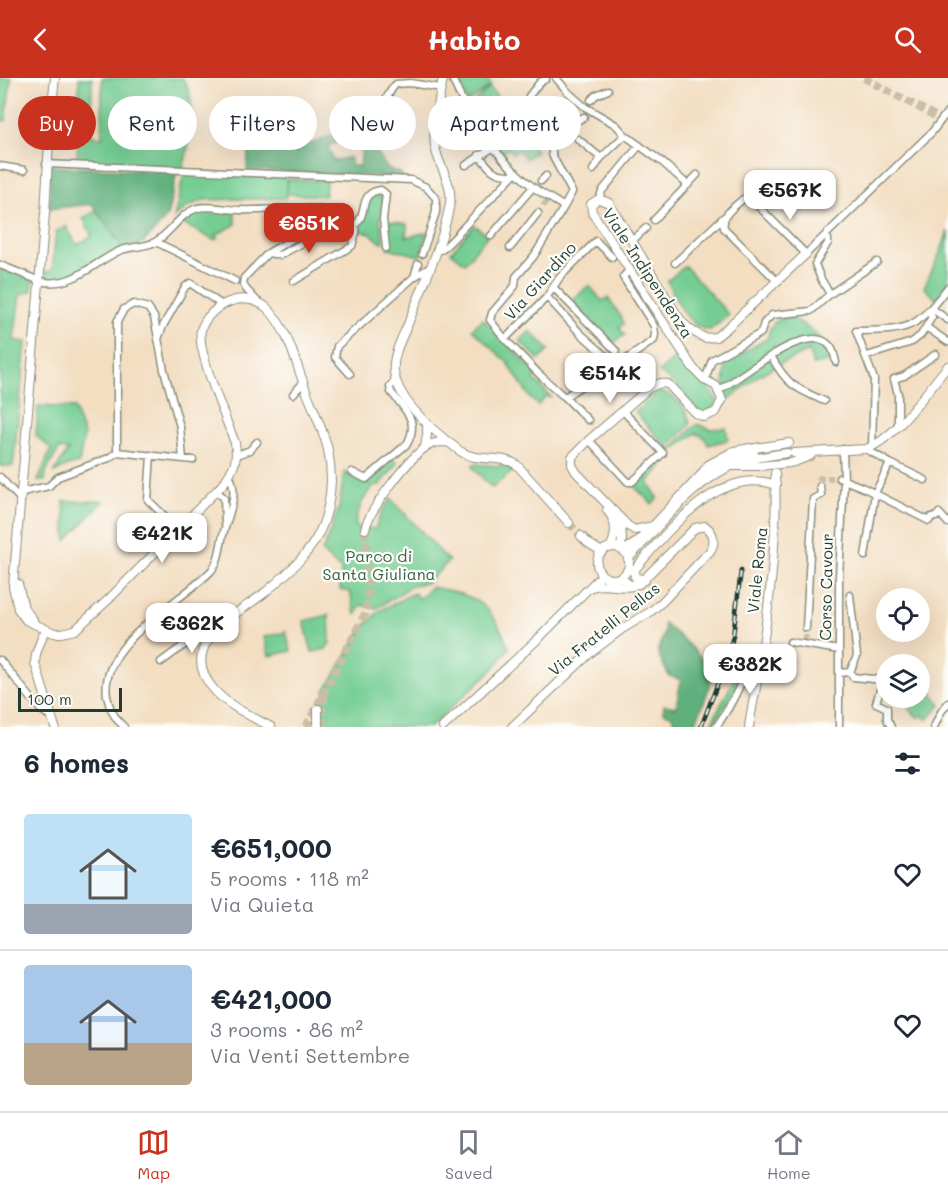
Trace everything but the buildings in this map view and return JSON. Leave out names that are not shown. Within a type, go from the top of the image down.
[{"type":"street","points":[[55,78],[46,164],[45,214],[16,571],[24,608],[45,629],[68,627],[89,616],[217,491],[229,475],[236,464],[235,443],[203,353],[201,331],[210,314],[222,305],[240,299],[257,302]]},
{"type":"street","points":[[443,78],[434,143],[451,194],[436,251],[398,349],[394,370],[396,379],[399,387],[427,423],[449,443],[463,453],[475,457],[511,461],[569,523]]},
{"type":"street","points":[[452,78],[460,96]]},
{"type":"street","points":[[556,78],[585,107],[587,115]]},
{"type":"street","points":[[529,96],[540,82],[546,79]]},
{"type":"street","points":[[387,96],[396,84],[410,83],[441,88]]},
{"type":"street","points":[[591,100],[608,90]]},
{"type":"street","points":[[675,264],[743,199],[751,199],[806,254],[932,132],[948,111]]},
{"type":"street","points":[[581,118],[587,115],[616,125],[688,185]]},
{"type":"street","points":[[593,170],[601,158],[626,135]]},
{"type":"street","points":[[581,141],[601,158]]},
{"type":"street","points":[[599,199],[602,191],[639,146]]},
{"type":"street","points":[[466,165],[488,150]]},
{"type":"street","points":[[496,150],[515,173],[564,207]]},
{"type":"street","points":[[552,150],[553,156],[572,192],[540,248],[516,277],[515,286],[492,313],[490,320],[539,374],[588,420]]},
{"type":"street","points":[[479,155],[492,170],[502,175],[515,173]]},
{"type":"street","points":[[46,164],[411,180],[426,187],[436,198],[436,212],[423,252]]},
{"type":"street","points":[[0,166],[24,170]]},
{"type":"street","points":[[436,251],[444,249],[515,173]]},
{"type":"street","points":[[654,220],[697,175]]},
{"type":"street","points":[[491,236],[534,187]]},
{"type":"street","points":[[355,225],[359,222],[366,197],[372,191],[381,190],[386,194],[383,219],[386,248]]},
{"type":"street","name":"Viale Indipendenza","points":[[719,390],[693,368],[592,212],[591,204],[599,199],[609,203],[677,315],[692,332],[705,338],[716,337],[806,254]]},
{"type":"street","points":[[44,282],[59,284],[77,278],[120,250],[139,248],[156,242],[192,210],[200,207],[237,211],[297,208],[318,209],[320,212],[313,227],[268,253],[244,278],[243,284],[257,302],[267,308],[277,321],[327,447],[330,464],[330,497],[326,515],[317,537],[299,561],[272,587],[216,629],[207,640],[201,664],[207,680],[218,694],[271,727]]},
{"type":"street","points":[[510,248],[541,210]]},
{"type":"street","points":[[724,217],[724,228],[777,281]]},
{"type":"street","points":[[268,253],[280,255],[338,224],[346,222],[355,225]]},
{"type":"street","points":[[294,281],[352,246],[356,232],[355,225]]},
{"type":"street","points":[[633,240],[646,228]]},
{"type":"street","points":[[825,236],[828,243],[815,264],[830,294]]},
{"type":"street","name":"Via Giardino","points":[[505,339],[547,297],[560,277],[596,241],[612,257]]},
{"type":"street","points":[[156,242],[235,281]]},
{"type":"street","points":[[705,380],[712,360],[761,333],[764,323],[772,315],[811,310],[877,262]]},
{"type":"street","points":[[414,277],[418,264]]},
{"type":"street","points":[[0,265],[35,279]]},
{"type":"street","points":[[350,374],[335,357],[337,346],[414,277],[429,268]]},
{"type":"street","points":[[564,396],[591,379],[607,373],[654,340],[654,327],[622,274],[630,269]]},
{"type":"street","points":[[158,340],[163,326],[190,283],[222,305]]},
{"type":"street","points":[[553,287],[616,351]]},
{"type":"street","points":[[869,448],[874,379],[856,331],[904,328],[914,324],[948,287]]},
{"type":"street","points":[[547,297],[580,333],[617,366]]},
{"type":"street","points":[[117,452],[117,322],[124,309],[134,304],[148,308],[154,317],[180,427],[183,459]]},
{"type":"street","points":[[930,309],[948,320]]},
{"type":"street","points":[[867,356],[912,342],[921,335],[932,317],[930,309]]},
{"type":"street","points":[[926,327],[948,342]]},
{"type":"street","points":[[640,583],[621,550],[620,527],[598,496],[576,472],[571,461],[575,453],[598,428],[649,388],[660,383],[668,384],[674,389],[695,413],[708,417],[720,407],[722,400],[719,390],[793,344],[808,339],[824,341],[830,345],[836,362]]},
{"type":"street","points":[[898,424],[898,394],[894,379],[904,376],[936,354]]},
{"type":"street","points":[[771,356],[786,381],[824,401]]},
{"type":"street","points":[[869,448],[898,424],[948,366]]},
{"type":"street","points":[[352,472],[366,479],[407,444],[411,437],[413,427],[411,418],[391,392],[390,387],[396,379]]},
{"type":"street","points":[[293,393],[303,383]]},
{"type":"street","points":[[589,440],[628,482],[632,482],[663,453],[622,410]]},
{"type":"street","points":[[425,447],[427,423]]},
{"type":"street","points":[[237,455],[250,450],[257,442]]},
{"type":"street","points":[[365,529],[375,504],[425,447],[440,442],[449,443]]},
{"type":"street","points":[[607,585],[620,577],[693,492],[751,454],[755,448],[791,443],[815,451]]},
{"type":"street","name":"Corso Cavour","points":[[839,727],[839,577],[843,448]]},
{"type":"street","points":[[581,536],[590,544],[606,550],[621,550],[637,542],[700,476],[724,461],[751,454],[869,448],[890,463],[925,480]]},
{"type":"street","points":[[733,465],[759,466],[792,463],[810,456],[815,451]]},
{"type":"street","points":[[21,496],[49,486],[58,477],[109,458],[117,452],[193,460]]},
{"type":"street","points":[[151,455],[148,500],[178,529]]},
{"type":"street","points":[[865,556],[875,493],[890,463]]},
{"type":"street","name":"Viale Roma","points":[[749,727],[763,645],[775,525],[775,473]]},
{"type":"street","points":[[124,727],[113,714],[108,700],[106,681],[112,662],[130,640],[211,571],[233,501],[233,482],[229,475]]},
{"type":"street","points":[[0,477],[21,496]]},
{"type":"street","points":[[842,480],[875,493],[929,521],[931,517],[936,517],[939,513],[948,523]]},
{"type":"street","points":[[631,564],[648,554],[686,514],[714,493],[752,481],[776,485]]},
{"type":"street","points":[[806,628],[813,499],[820,495],[820,483]]},
{"type":"street","points":[[217,491],[224,498],[225,527]]},
{"type":"street","points":[[620,527],[635,530],[653,525]]},
{"type":"street","name":"Via Fratelli Pellas","points":[[512,727],[589,654],[662,602],[710,551],[713,543],[710,531],[705,526],[695,528],[640,583]]},
{"type":"street","points":[[590,544],[607,543],[620,527]]},
{"type":"street","points":[[602,575],[597,564],[620,527]]},
{"type":"street","points":[[602,575],[640,583]]},
{"type":"street","points":[[443,727],[602,575]]},
{"type":"street","points":[[588,589],[607,585],[623,587],[640,583]]},
{"type":"street","points":[[850,595],[857,656],[850,672]]},
{"type":"street","points":[[45,629],[35,663],[55,727]]},
{"type":"street","points":[[161,662],[202,632],[216,629]]},
{"type":"street","points":[[790,642],[805,642],[838,651]]},
{"type":"street","points":[[716,727],[731,706],[741,686],[754,649],[763,645]]},
{"type":"street","points":[[0,660],[40,709],[51,717]]},
{"type":"street","points":[[839,673],[850,672]]},
{"type":"street","points":[[850,672],[853,677],[883,680],[876,703],[887,708],[887,719],[891,727]]},
{"type":"street","points":[[934,727],[948,703]]},
{"type":"street","points":[[318,710],[318,727]]},
{"type":"green space","points":[[0,78],[11,78],[6,121],[0,120]]},
{"type":"green space","points":[[79,78],[92,78],[92,96],[79,96]]},
{"type":"green space","points":[[102,78],[182,78],[189,96],[108,96],[108,150],[187,150],[183,168],[77,163],[77,150],[96,150],[96,136],[102,137]]},
{"type":"green space","points":[[458,78],[486,78],[491,85],[477,96],[465,96]]},
{"type":"green space","points":[[490,87],[496,96],[481,96]]},
{"type":"green space","points":[[329,136],[328,146],[334,161],[350,157],[352,166],[360,166],[362,150],[375,150],[388,169],[401,173],[403,177],[247,170],[248,153],[251,150],[317,150],[317,142]]},
{"type":"green space","points":[[519,150],[535,150],[536,151],[526,159]]},
{"type":"green space","points":[[49,166],[177,172],[167,217],[142,244],[123,248],[92,204],[50,209]]},
{"type":"green space","points":[[184,172],[287,176],[286,198],[203,200],[189,206],[174,218]]},
{"type":"green space","points":[[288,179],[326,181],[325,196],[287,194]]},
{"type":"green space","points":[[373,193],[378,193],[383,199],[380,219],[384,242],[380,242],[370,233],[358,230],[357,225],[362,223],[368,199]]},
{"type":"green space","points":[[200,207],[234,210],[236,224],[216,235],[218,238],[214,240],[179,222]]},
{"type":"green space","points":[[96,211],[123,248],[59,282],[45,280],[46,271],[52,271],[56,232],[66,226],[77,245],[92,236],[83,218]]},
{"type":"green space","points":[[389,221],[407,224],[406,237],[428,232],[420,256],[388,248]]},
{"type":"green space","points":[[474,225],[488,235],[465,263],[451,252]]},
{"type":"green space","points":[[948,231],[948,283],[936,299],[924,287]]},
{"type":"green space","points":[[685,266],[729,315],[710,330],[702,329],[689,319],[667,281]]},
{"type":"green space","points":[[0,267],[33,281],[32,291],[20,295],[14,340],[26,342],[13,466],[0,466]]},
{"type":"green space","points":[[589,285],[602,301],[608,298],[622,318],[624,324],[619,327],[625,335],[611,344],[572,301]]},
{"type":"green space","points":[[787,317],[809,328],[822,342],[826,349],[828,362],[813,365],[809,351],[758,376],[726,402],[723,396],[727,362],[768,338],[774,324]]},
{"type":"green space","points":[[483,319],[537,374],[534,379],[550,398],[547,396],[538,405],[531,399],[507,362],[472,329]]},
{"type":"green space","points":[[530,331],[549,350],[539,360],[520,341]]},
{"type":"green space","points":[[679,354],[697,378],[714,394],[717,402],[709,410],[702,413],[695,409],[676,385],[659,372]]},
{"type":"green space","points":[[659,391],[670,395],[684,407],[690,425],[667,447],[635,412]]},
{"type":"green space","points":[[38,406],[74,408],[84,435],[79,463],[54,473],[68,450],[59,449],[46,472],[45,481],[38,481],[51,449],[36,436]]},
{"type":"green space","points":[[697,424],[710,429],[726,428],[728,440],[708,445],[705,438],[696,433],[673,450],[671,448]]},
{"type":"green space","points":[[665,458],[667,461],[648,482],[658,498],[652,504],[634,486]]},
{"type":"green space","name":"Parco di Santa Giuliana","points":[[393,459],[398,463],[380,485],[372,487],[362,502],[356,518],[356,527],[375,529],[382,511],[391,499],[449,561],[427,583],[413,585],[377,608],[360,605],[355,614],[350,592],[340,590],[341,570],[322,552],[339,508],[344,472],[367,483]]},
{"type":"green space","points":[[473,464],[511,467],[513,471],[492,488],[473,468]]},
{"type":"green space","points":[[64,501],[104,501],[66,541],[66,538]]},
{"type":"green space","points":[[431,587],[471,598],[489,611],[503,633],[509,648],[493,669],[430,727],[322,727],[321,714],[325,691],[363,628],[379,611],[414,593],[419,599]]},
{"type":"green space","points":[[329,615],[330,643],[326,649],[312,652],[304,621]]},
{"type":"green space","points":[[664,623],[693,649],[709,673],[710,682],[706,697],[694,727],[674,727],[676,722],[671,715],[663,712],[664,705],[676,707],[681,680],[669,676],[658,655],[665,628]]},
{"type":"green space","points":[[286,632],[291,651],[269,656],[264,637]]},
{"type":"green space","points":[[748,647],[747,666],[737,688],[709,727],[734,680]]},
{"type":"green space","points":[[930,691],[941,705],[927,720],[922,715],[918,718],[909,708],[930,708]]},
{"type":"tunnel","points":[[864,78],[948,123]]},
{"type":"tunnel","points":[[543,206],[548,200]]},
{"type":"tunnel","points":[[588,420],[595,425]]},
{"type":"tunnel","points":[[820,480],[820,478],[839,478]]},
{"type":"tunnel","points":[[569,523],[581,536]]},
{"type":"tunnel","points":[[306,727],[365,614],[368,597],[365,529]]},
{"type":"tunnel","points":[[805,641],[806,628]]},
{"type":"tunnel","points":[[324,727],[322,714],[325,693]]},
{"type":"railway","points":[[701,727],[727,659],[733,636],[741,570]]}]
